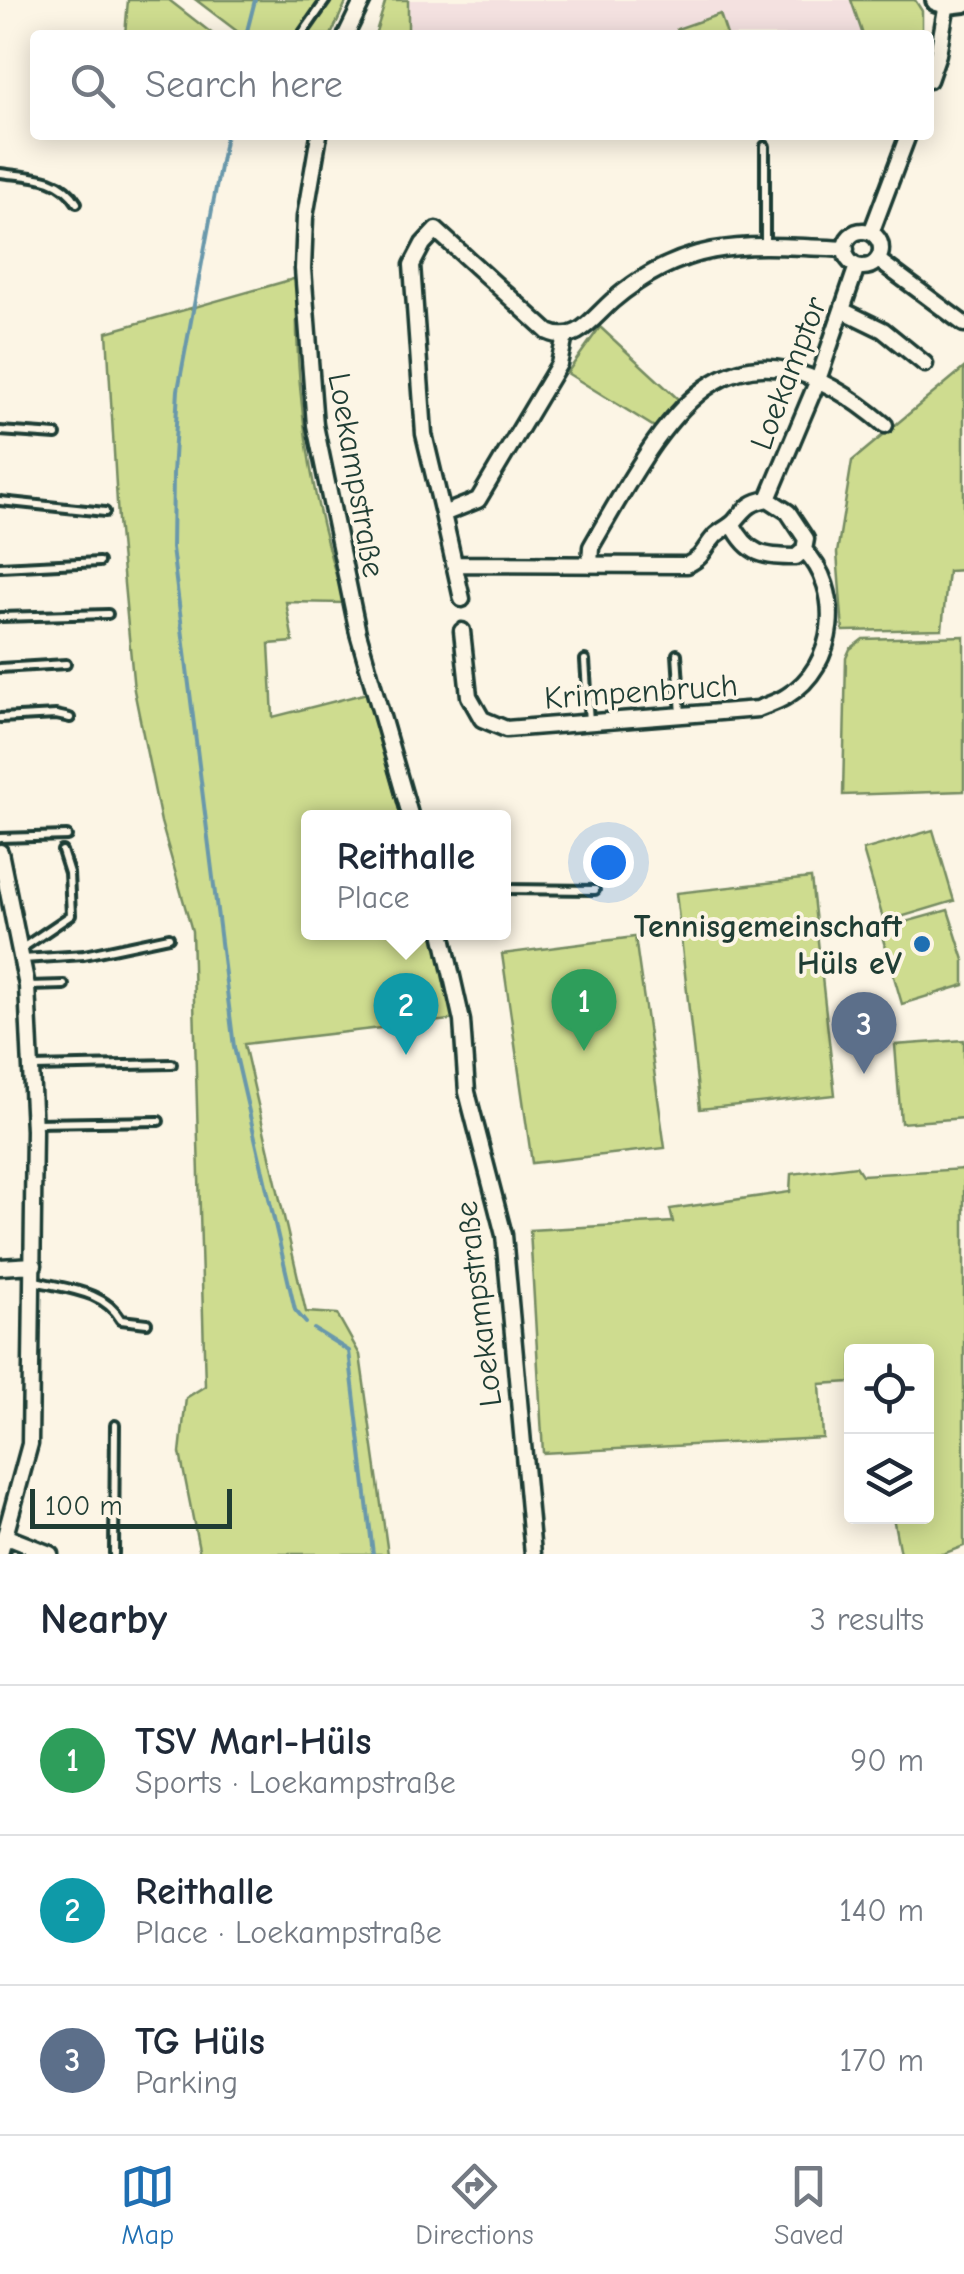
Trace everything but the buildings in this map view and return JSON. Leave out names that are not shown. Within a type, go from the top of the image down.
[{"type":"street","points":[[348,30],[362,0]]},
{"type":"street","points":[[934,66],[949,1]]},
{"type":"street","name":"Loekampstraße","points":[[318,140],[305,217],[303,269],[315,425],[358,633],[408,810]]},
{"type":"street","points":[[871,233],[906,140]]},
{"type":"street","points":[[462,599],[424,434],[418,374],[412,266],[423,244],[436,230],[548,332],[566,336],[579,332],[630,286],[684,258],[722,248],[765,244],[846,249],[854,234],[871,233],[880,242],[878,260],[964,324]]},
{"type":"street","name":"Loekamptor","points":[[846,249],[849,260],[857,266],[872,265],[878,260]]},
{"type":"street","name":"Loekamptor","points":[[768,499],[818,380],[857,266]]},
{"type":"street","points":[[844,310],[884,330],[925,364]]},
{"type":"street","points":[[443,514],[478,500],[560,364],[566,336]]},
{"type":"street","points":[[590,565],[591,547],[668,422],[708,385],[736,372],[768,368],[795,372],[853,398],[885,425]]},
{"type":"street","points":[[456,564],[686,564],[701,558],[716,535],[733,525],[742,510],[768,499],[788,512],[806,538],[804,550],[796,557],[756,552],[742,542],[733,525]]},
{"type":"street","name":"Krimpenbruch","points":[[462,631],[469,696],[482,719],[506,728],[758,709],[789,696],[821,659],[831,619],[829,597],[819,564],[804,550]]},
{"type":"street","points":[[0,852],[27,986],[34,1123],[30,1444],[0,1554]]},
{"type":"street","name":"Loekampstraße","points":[[444,940],[462,1021],[467,1092],[504,1235],[533,1554]]},
{"type":"street","points":[[0,1267],[34,1273]]},
{"type":"street","points":[[7,1537],[50,1554]]},
{"type":"lane","points":[[305,30],[326,0]]},
{"type":"lane","points":[[765,244],[766,146]]},
{"type":"lane","points":[[0,174],[56,181],[67,188],[77,203]]},
{"type":"lane","points":[[0,432],[56,435]]},
{"type":"lane","points":[[0,500],[105,512]]},
{"type":"lane","points":[[0,567],[99,562]]},
{"type":"lane","points":[[0,617],[108,614]]},
{"type":"lane","points":[[677,654],[681,716]]},
{"type":"lane","points":[[585,660],[589,723]]},
{"type":"lane","points":[[0,668],[66,664]]},
{"type":"lane","points":[[0,718],[70,718]]},
{"type":"lane","points":[[0,838],[68,836]]},
{"type":"lane","points":[[20,954],[71,915],[70,873],[62,850]]},
{"type":"lane","points":[[511,889],[596,890]]},
{"type":"lane","points":[[20,954],[84,955],[169,937]]},
{"type":"lane","points":[[27,986],[64,985]]},
{"type":"lane","points":[[31,1066],[172,1064]]},
{"type":"lane","points":[[34,1123],[159,1121]]},
{"type":"lane","points":[[34,1273],[111,1303],[120,1320],[147,1323]]},
{"type":"lane","points":[[114,1425],[114,1554]]},
{"type":"shaded area","points":[[408,0],[851,0],[861,30],[408,30]]},
{"type":"green space","points":[[128,0],[169,0],[208,30],[125,30]]},
{"type":"green space","points":[[196,0],[347,0],[333,30],[235,30]]},
{"type":"green space","points":[[386,0],[408,0],[408,30],[377,30]]},
{"type":"green space","points":[[851,0],[915,0],[922,11],[922,30],[861,30]]},
{"type":"green space","points":[[720,14],[725,30],[677,30]]},
{"type":"green space","points":[[297,278],[298,360],[307,442],[322,524],[345,603],[286,602],[293,642],[269,644],[273,717],[367,693],[399,810],[301,810],[301,940],[434,940],[458,1019],[244,1044],[306,1312],[337,1314],[360,1355],[388,1554],[200,1554],[180,1453],[186,1398],[205,1386],[192,931],[161,822],[134,690],[118,520],[107,332]]},
{"type":"green space","points":[[600,327],[678,399],[656,428],[567,373]]},
{"type":"green space","points":[[964,368],[964,570],[948,571],[942,629],[843,631],[837,553],[852,461]]},
{"type":"green space","points":[[964,636],[964,791],[843,795],[846,658],[850,649],[863,639]]},
{"type":"green space","points":[[933,830],[954,901],[884,922],[863,850]]},
{"type":"green space","points":[[811,878],[835,1095],[700,1109],[676,893]]},
{"type":"green space","name":"Tennisgemeinschaft Hüls eV","points":[[948,910],[964,960],[964,985],[902,1004],[880,929]]},
{"type":"green space","points":[[635,937],[665,1148],[532,1163],[502,954]]},
{"type":"green space","points":[[964,1040],[964,1118],[901,1123],[895,1045]]},
{"type":"green space","points":[[856,1166],[862,1175],[964,1169],[964,1546],[943,1554],[900,1554],[894,1524],[934,1524],[934,1344],[844,1344],[844,1382],[820,1384],[823,1438],[543,1453],[530,1230],[673,1222],[670,1209],[790,1192],[791,1174]]},
{"type":"waterway","points":[[247,30],[255,0]]},
{"type":"waterway","points":[[225,140],[178,390],[172,548],[234,1047],[295,1310],[306,1323]]},
{"type":"waterway","points":[[314,1329],[349,1351],[373,1554]]},
{"type":"place","name":"Tennisgemeinschaft Hüls eV","points":[[922,944]]},
{"type":"place","name":"TSV Marl-Hüls","points":[[584,1051]]},
{"type":"place","name":"Reithalle","points":[[406,1055]]},
{"type":"place","name":"TG Hüls","points":[[864,1074]]}]
